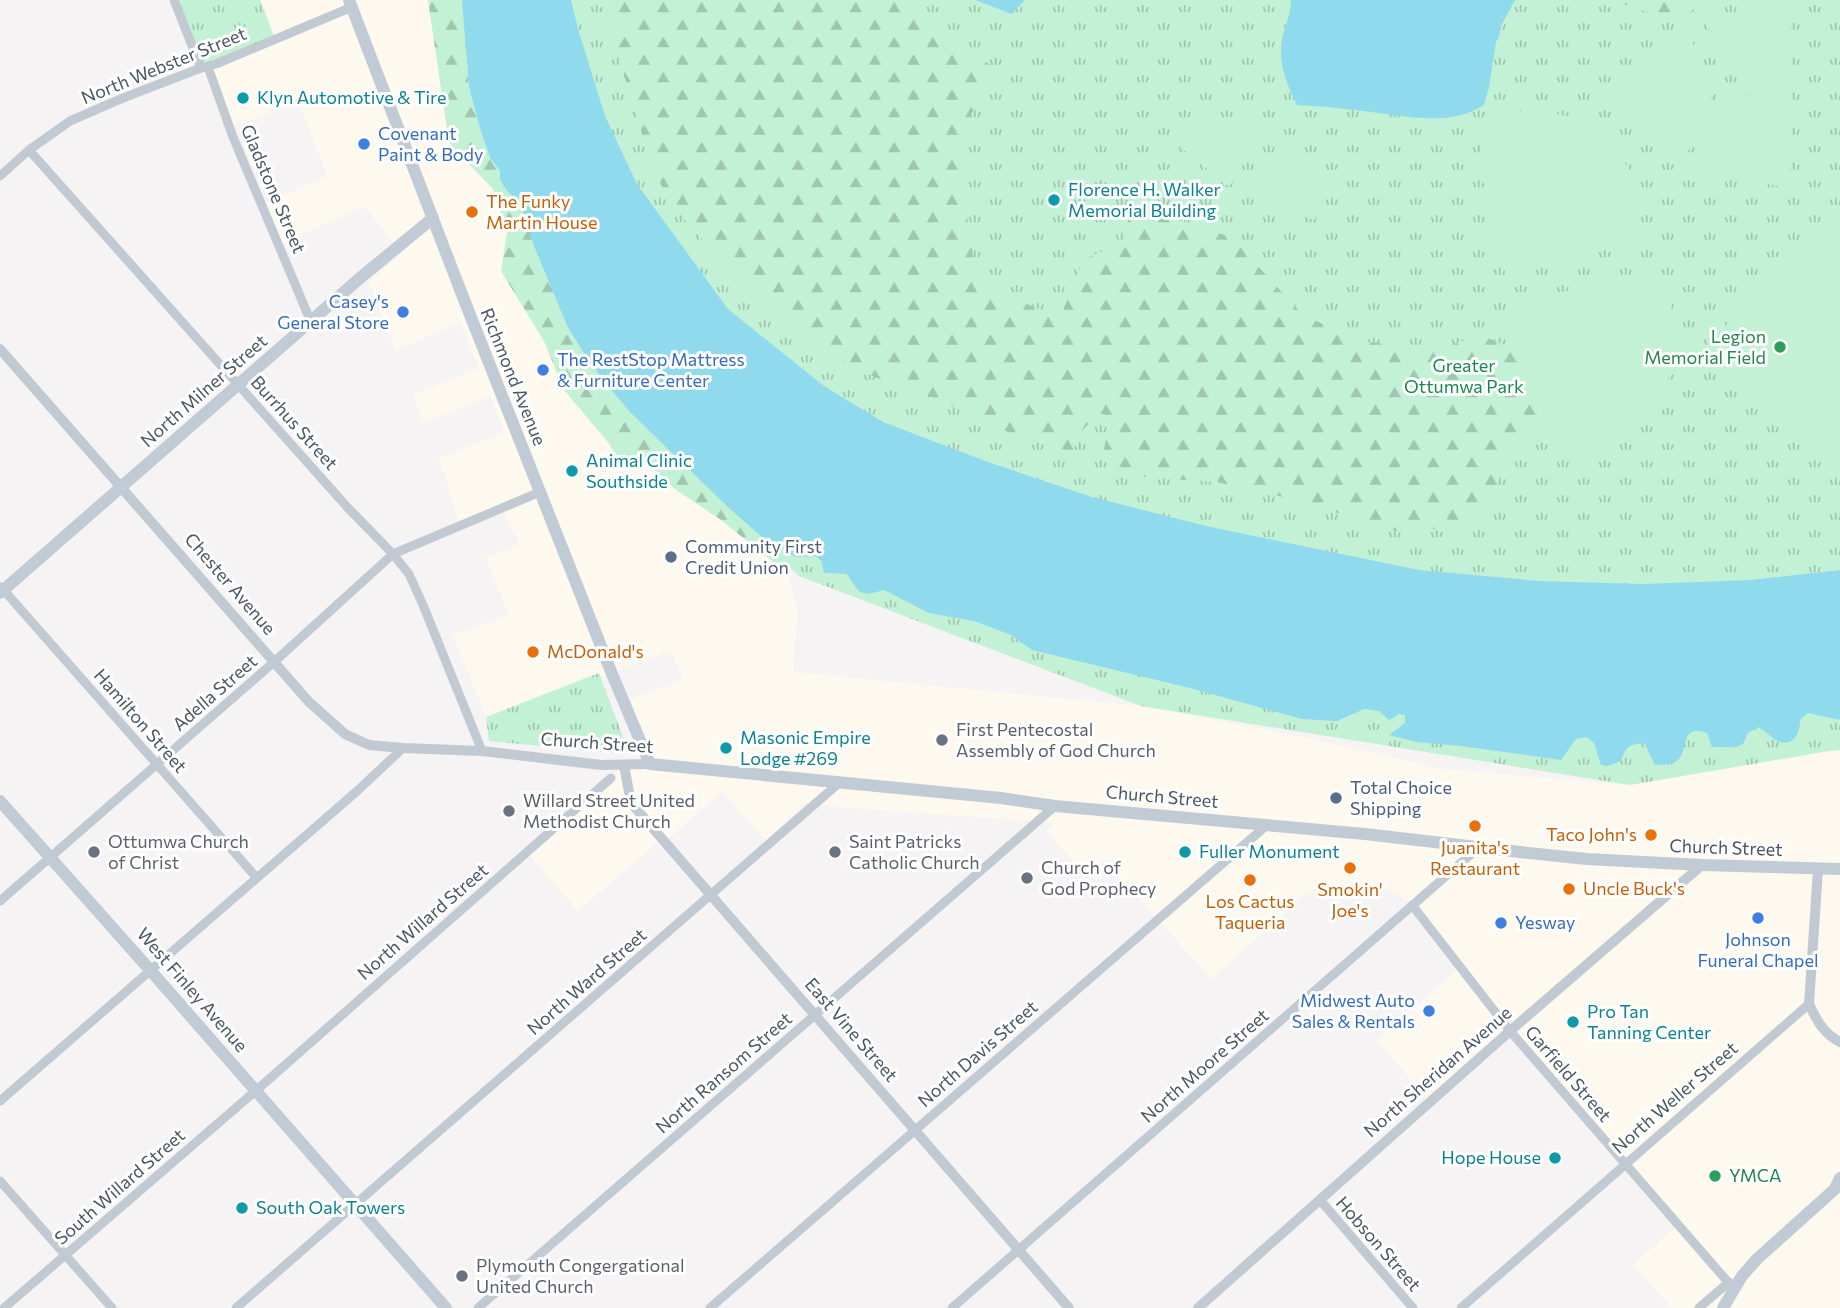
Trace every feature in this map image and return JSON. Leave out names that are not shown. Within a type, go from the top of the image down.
[{"type":"main road","name":"Richmond Avenue","points":[[350,3],[540,492],[650,764]]},
{"type":"main road","name":"North Milner Street","points":[[1,590],[360,278],[433,218]]},
{"type":"main road","name":"Church Street","points":[[650,764],[1001,798],[1055,806],[1365,834],[1587,859],[1840,869]]},
{"type":"main road","name":"West Finley Avenue","points":[[0,801],[446,1308]]},
{"type":"main road","points":[[1723,1308],[1732,1285],[1835,1189],[1840,1178]]},
{"type":"street","name":"Gladstone Street","points":[[174,0],[311,323]]},
{"type":"street","name":"North Webster Street","points":[[0,176],[70,121],[204,67],[350,3]]},
{"type":"street","name":"Burrhus Street","points":[[30,150],[409,574],[482,751]]},
{"type":"street","name":"Chester Avenue","points":[[0,349],[309,702],[345,734],[369,745],[482,751]]},
{"type":"street","name":"Adella Street","points":[[0,901],[274,662],[393,554],[540,492]]},
{"type":"street","name":"Hamilton Street","points":[[1,590],[256,877]]},
{"type":"street","points":[[0,1101],[356,792],[403,748]]},
{"type":"street","name":"Church Street","points":[[482,751],[601,765],[650,764]]},
{"type":"street","name":"East Vine Street","points":[[624,765],[631,803],[1069,1308]]},
{"type":"street","name":"North Willard Street","points":[[256,1090],[611,778]]},
{"type":"street","name":"North Ward Street","points":[[236,1308],[839,783]]},
{"type":"street","name":"North Ransom Street","points":[[478,1308],[1055,806]]},
{"type":"street","name":"North Davis Street","points":[[710,1308],[1267,825]]},
{"type":"street","name":"North Moore Street","points":[[952,1308],[1478,848]]},
{"type":"street","name":"North Sheridan Avenue","points":[[1198,1308],[1702,865]]},
{"type":"street","points":[[1818,869],[1809,1004],[1818,1024],[1830,1037],[1840,1042]]},
{"type":"street","name":"Garfield Street","points":[[1412,905],[1510,1031],[1732,1285]]},
{"type":"street","name":"North Weller Street","points":[[1461,1308],[1809,1004]]},
{"type":"street","name":"South Willard Street","points":[[4,1308],[256,1090]]},
{"type":"street","points":[[0,1181],[112,1308]]},
{"type":"street","name":"Hobson Street","points":[[1320,1200],[1413,1308]]},
{"type":"street","points":[[1699,1308],[1732,1285]]},
{"type":"shaded area","points":[[260,0],[428,0],[449,143],[493,189],[507,233],[501,271],[544,341],[564,390],[617,457],[649,465],[675,489],[721,520],[787,573],[798,608],[793,672],[1140,706],[1293,735],[1444,769],[1630,785],[1840,750],[1840,1308],[1672,1308],[1633,1265],[1678,1225],[1510,1032],[1430,1102],[1377,1040],[1460,967],[1412,905],[1384,888],[1308,892],[1211,979],[1106,861],[1075,864],[1047,831],[1054,823],[806,803],[766,840],[722,792],[665,842],[662,839],[578,911],[527,852],[624,765],[650,764],[624,704],[683,679],[671,651],[600,678],[598,673],[486,717],[453,635],[509,615],[486,558],[519,544],[502,508],[459,526],[438,459],[504,432],[490,396],[424,423],[413,394],[479,368],[460,322],[396,351],[369,282],[402,253],[364,206],[279,246],[262,205],[327,176],[299,102],[230,128],[208,67],[274,33]]},
{"type":"green space","points":[[174,0],[260,0],[275,39],[201,68]]},
{"type":"green space","points":[[428,0],[462,0],[469,87],[481,132],[490,158],[500,171],[500,180],[520,203],[568,328],[589,361],[630,412],[730,509],[761,536],[795,557],[787,573],[721,520],[675,489],[650,465],[617,457],[608,442],[564,390],[544,341],[501,271],[507,233],[493,189],[449,143]]},
{"type":"green space","name":"Greater Ottumwa Park","points":[[444,0],[1840,0],[1840,750],[1630,785],[1141,706],[799,576],[626,425]]},
{"type":"green space","points":[[606,0],[897,0],[945,39],[998,69],[956,142],[977,283],[1060,318],[1083,260],[1124,241],[1131,205],[1231,237],[1304,316],[1367,342],[1440,349],[1480,335],[1513,348],[1525,386],[1542,424],[1504,453],[1497,482],[1485,503],[1466,524],[1444,519],[1440,532],[1423,524],[1417,535],[1268,493],[1217,482],[1118,473],[1103,455],[1110,416],[1098,413],[1079,434],[1077,444],[1071,452],[1008,432],[905,385],[882,380],[857,369],[816,344],[733,274],[684,219],[661,185],[646,152],[636,107],[624,76],[607,15]]},
{"type":"green space","points":[[1600,0],[1704,0],[1686,14],[1670,17]]},
{"type":"green space","points":[[1782,1],[1790,9],[1791,85],[1762,85],[1741,76],[1725,61],[1714,42],[1707,20]]},
{"type":"green space","points":[[1686,35],[1706,69],[1710,102],[1699,134],[1675,166],[1613,100],[1615,88]]},
{"type":"green space","points":[[1791,86],[1790,180],[1782,187],[1693,169],[1704,131],[1724,107],[1752,93]]},
{"type":"green space","points":[[1530,110],[1579,120],[1600,134],[1616,150],[1635,185],[1641,239],[1509,274],[1492,261],[1478,126],[1503,115]]},
{"type":"green space","points":[[1228,117],[1241,119],[1263,131],[1231,184],[1226,185],[1179,146],[1189,133],[1200,125]]},
{"type":"green space","points":[[1278,140],[1300,154],[1314,172],[1319,194],[1315,220],[1257,203],[1254,197]]},
{"type":"green space","name":"Legion Memorial Field","points":[[1838,221],[1840,460],[1793,426],[1720,361],[1720,333],[1754,291]]},
{"type":"green space","points":[[1661,272],[1675,320],[1673,357],[1665,391],[1621,439],[1597,450],[1557,458],[1525,386],[1503,316],[1513,302]]},
{"type":"green space","points":[[599,673],[624,740],[618,750],[612,753],[489,741],[486,717]]},
{"type":"water","points":[[462,0],[571,0],[605,116],[637,184],[728,309],[824,386],[883,422],[988,462],[1092,497],[1206,526],[1419,570],[1539,581],[1643,584],[1750,580],[1840,570],[1840,720],[1808,713],[1800,720],[1799,729],[1792,741],[1778,741],[1758,727],[1748,733],[1743,744],[1736,747],[1712,747],[1707,733],[1693,731],[1686,739],[1676,762],[1655,765],[1645,744],[1640,744],[1629,747],[1621,761],[1608,766],[1601,765],[1594,743],[1587,737],[1576,739],[1561,760],[1417,742],[1389,735],[1405,723],[1405,715],[1399,714],[1389,720],[1379,711],[1364,709],[1337,721],[1302,719],[1190,688],[1032,650],[1011,635],[974,621],[929,613],[884,590],[865,594],[861,592],[847,574],[825,573],[822,562],[816,556],[795,557],[761,536],[630,412],[589,361],[568,328],[534,246],[520,203],[507,191],[500,180],[500,171],[490,158],[469,87]]},
{"type":"water","points":[[975,0],[1025,0],[1012,14]]},
{"type":"water","points":[[1291,0],[1515,0],[1496,42],[1484,105],[1456,116],[1425,118],[1297,105],[1281,57],[1282,39]]},
{"type":"place","name":"Klyn Automotive & Tire","points":[[243,98]]},
{"type":"place","name":"Covenant Paint & Body","points":[[364,144]]},
{"type":"place","name":"Florence H. Walker Memorial Building","points":[[1054,200]]},
{"type":"place","name":"The Funky Martin House","points":[[472,212]]},
{"type":"place","name":"Casey's General Store","points":[[403,312]]},
{"type":"place","name":"Legion Memorial Field","points":[[1780,347]]},
{"type":"place","name":"The RestStop Mattress & Furniture Center","points":[[543,370]]},
{"type":"place","name":"Animal Clinic Southside","points":[[572,471]]},
{"type":"place","name":"Community First Credit Union","points":[[671,557]]},
{"type":"place","name":"McDonald's","points":[[533,652]]},
{"type":"place","name":"First Pentecostal Assembly of God Church","points":[[942,740]]},
{"type":"place","name":"Masonic Empire Lodge #269","points":[[726,748]]},
{"type":"place","name":"Total Choice Shipping","points":[[1336,798]]},
{"type":"place","name":"Willard Street United Methodist Church","points":[[509,811]]},
{"type":"place","name":"Juanita's Restaurant","points":[[1475,826]]},
{"type":"place","name":"Taco John's","points":[[1651,835]]},
{"type":"place","name":"Ottumwa Church of Christ","points":[[94,852]]},
{"type":"place","name":"Saint Patricks Catholic Church","points":[[835,852]]},
{"type":"place","name":"Fuller Monument","points":[[1185,852]]},
{"type":"place","name":"Smokin' Joe's","points":[[1350,868]]},
{"type":"place","name":"Church of God Prophecy","points":[[1027,878]]},
{"type":"place","name":"Los Cactus Taqueria","points":[[1250,880]]},
{"type":"place","name":"Uncle Buck's","points":[[1569,889]]},
{"type":"place","name":"Johnson Funeral Chapel","points":[[1758,918]]},
{"type":"place","name":"Yesway","points":[[1501,923]]},
{"type":"place","name":"Midwest Auto Sales & Rentals","points":[[1429,1011]]},
{"type":"place","name":"Pro Tan Tanning Center","points":[[1573,1022]]},
{"type":"place","name":"Hope House","points":[[1555,1158]]},
{"type":"place","name":"YMCA","points":[[1715,1176]]},
{"type":"place","name":"South Oak Towers","points":[[242,1208]]},
{"type":"place","name":"Plymouth Congergational United Church","points":[[462,1276]]}]
